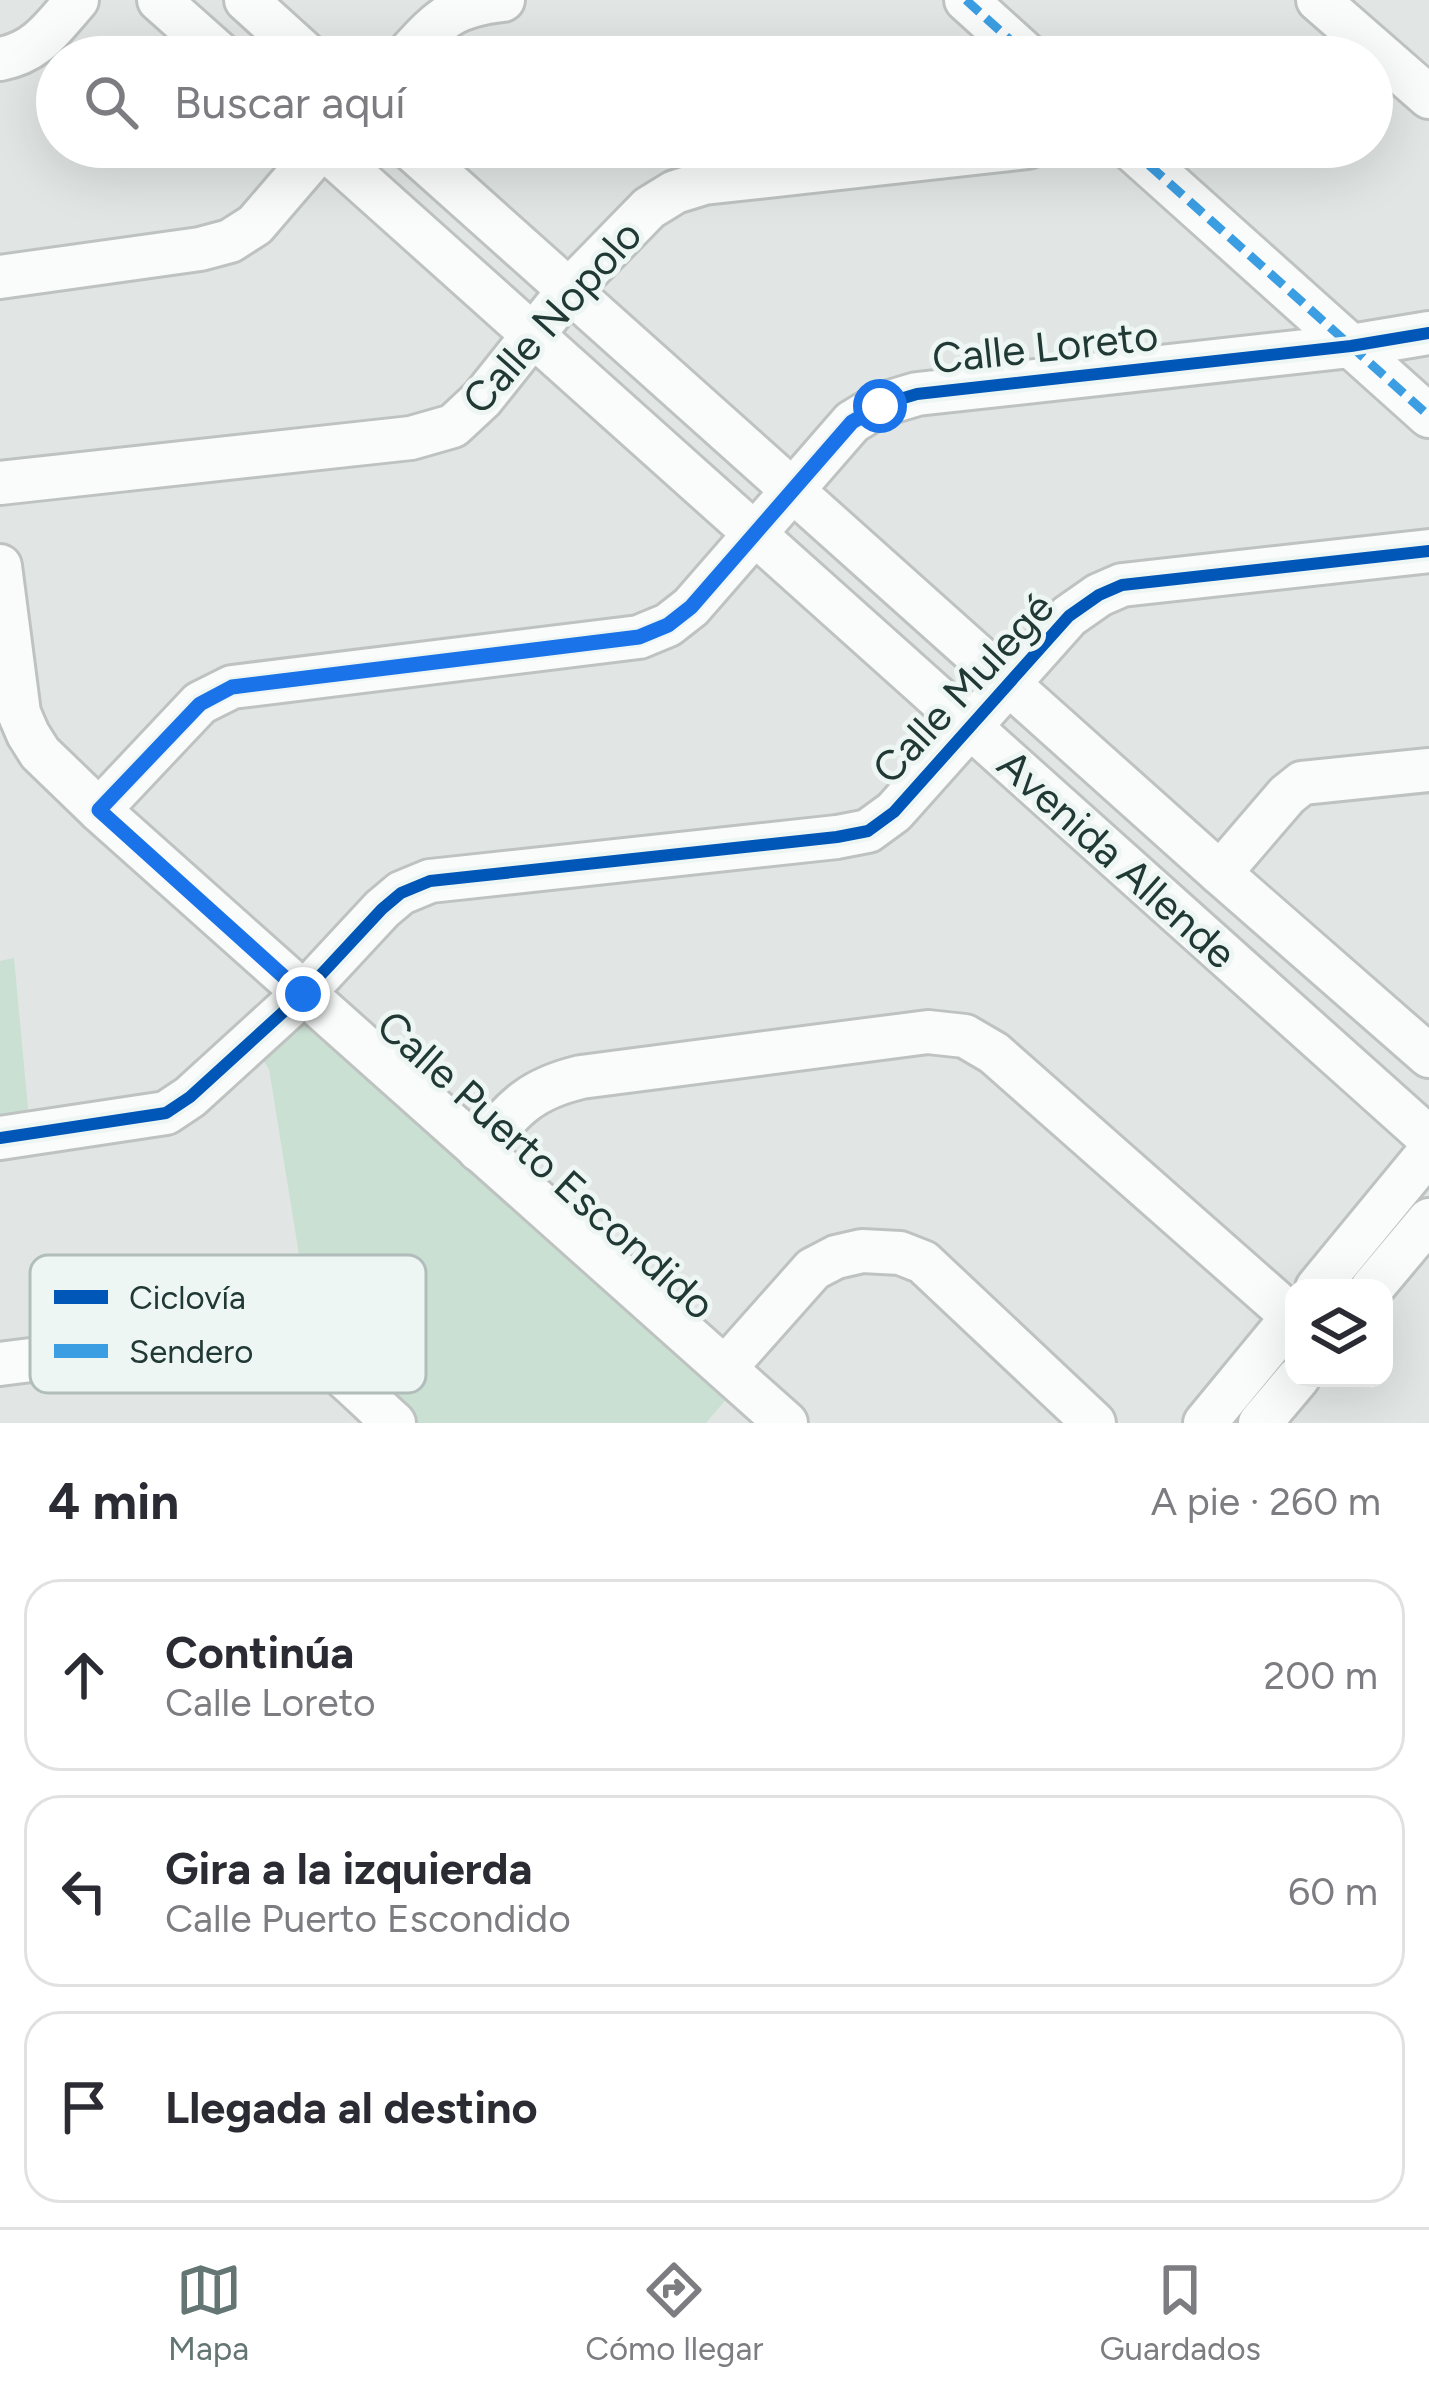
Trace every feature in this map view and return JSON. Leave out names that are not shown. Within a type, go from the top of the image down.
[{"type":"street","points":[[46,36],[77,0]]},
{"type":"street","points":[[159,0],[199,36]]},
{"type":"street","points":[[246,0],[286,36]]},
{"type":"street","points":[[424,36],[438,21],[464,8],[503,0]]},
{"type":"street","points":[[966,0],[1006,36]]},
{"type":"street","points":[[1318,0],[1350,36]]},
{"type":"street","points":[[0,59],[36,46]]},
{"type":"street","points":[[1393,77],[1429,97]]},
{"type":"street","points":[[0,277],[230,242],[255,226],[305,168]]},
{"type":"street","name":"Avenida Allende","points":[[347,168],[1429,1138]]},
{"type":"street","name":"Avenida Allende","points":[[432,168],[1429,1056]]},
{"type":"street","name":"Calle Nopolo","points":[[0,483],[411,438],[453,426],[482,399],[568,290],[649,208],[675,192],[704,183],[839,168]]},
{"type":"street","points":[[1153,168],[1429,416]]},
{"type":"street","name":"Calle Loreto","points":[[99,810],[200,704],[232,687],[639,637],[668,625],[691,607],[852,422],[880,406],[917,394],[1351,346],[1429,333]]},
{"type":"street","name":"Calle Mulegé","points":[[0,1138],[166,1113],[190,1097],[303,994],[382,909],[401,893],[430,881],[868,831],[894,812],[1069,616],[1099,595],[1122,586],[1429,551]]},
{"type":"street","name":"Calle Puerto Escondido","points":[[0,566],[19,712],[40,753],[786,1423]]},
{"type":"street","points":[[1220,873],[1287,794],[1302,783],[1429,770]]},
{"type":"street","points":[[479,1150],[525,1100],[551,1084],[928,1032],[965,1036],[994,1053],[1285,1294]]},
{"type":"street","points":[[1324,1279],[1429,1152]]},
{"type":"street","points":[[1380,1279],[1429,1220]]},
{"type":"street","points":[[725,1368],[813,1270],[862,1250],[900,1253],[923,1262],[1094,1423]]},
{"type":"street","points":[[1205,1423],[1285,1326]]},
{"type":"street","points":[[0,1364],[30,1360]]},
{"type":"street","points":[[1261,1423],[1291,1387]]},
{"type":"street","points":[[360,1393],[394,1423]]},
{"type":"green space","points":[[14,958],[30,1130],[0,1134],[0,961]]},
{"type":"green space","points":[[300,1019],[730,1395],[706,1423],[398,1423],[364,1393],[426,1393],[426,1255],[299,1255],[269,1069],[262,1059]]},
{"type":"marked path","points":[[966,0],[1006,36]]},
{"type":"marked path","points":[[1152,168],[1429,416]]},
{"type":"cycle path","points":[[99,810],[200,703],[232,687],[639,637],[668,625],[691,607],[852,422],[880,405],[917,394],[1351,346],[1429,333]]},
{"type":"cycle path","points":[[0,1138],[166,1113],[190,1097],[303,994],[382,909],[401,893],[430,881],[868,831],[894,812],[1069,616],[1122,585],[1429,551]]},
{"type":"route","points":[[303,994],[99,810],[171,731],[200,704],[232,687],[639,637],[668,625],[691,607],[852,422],[880,406]]}]
